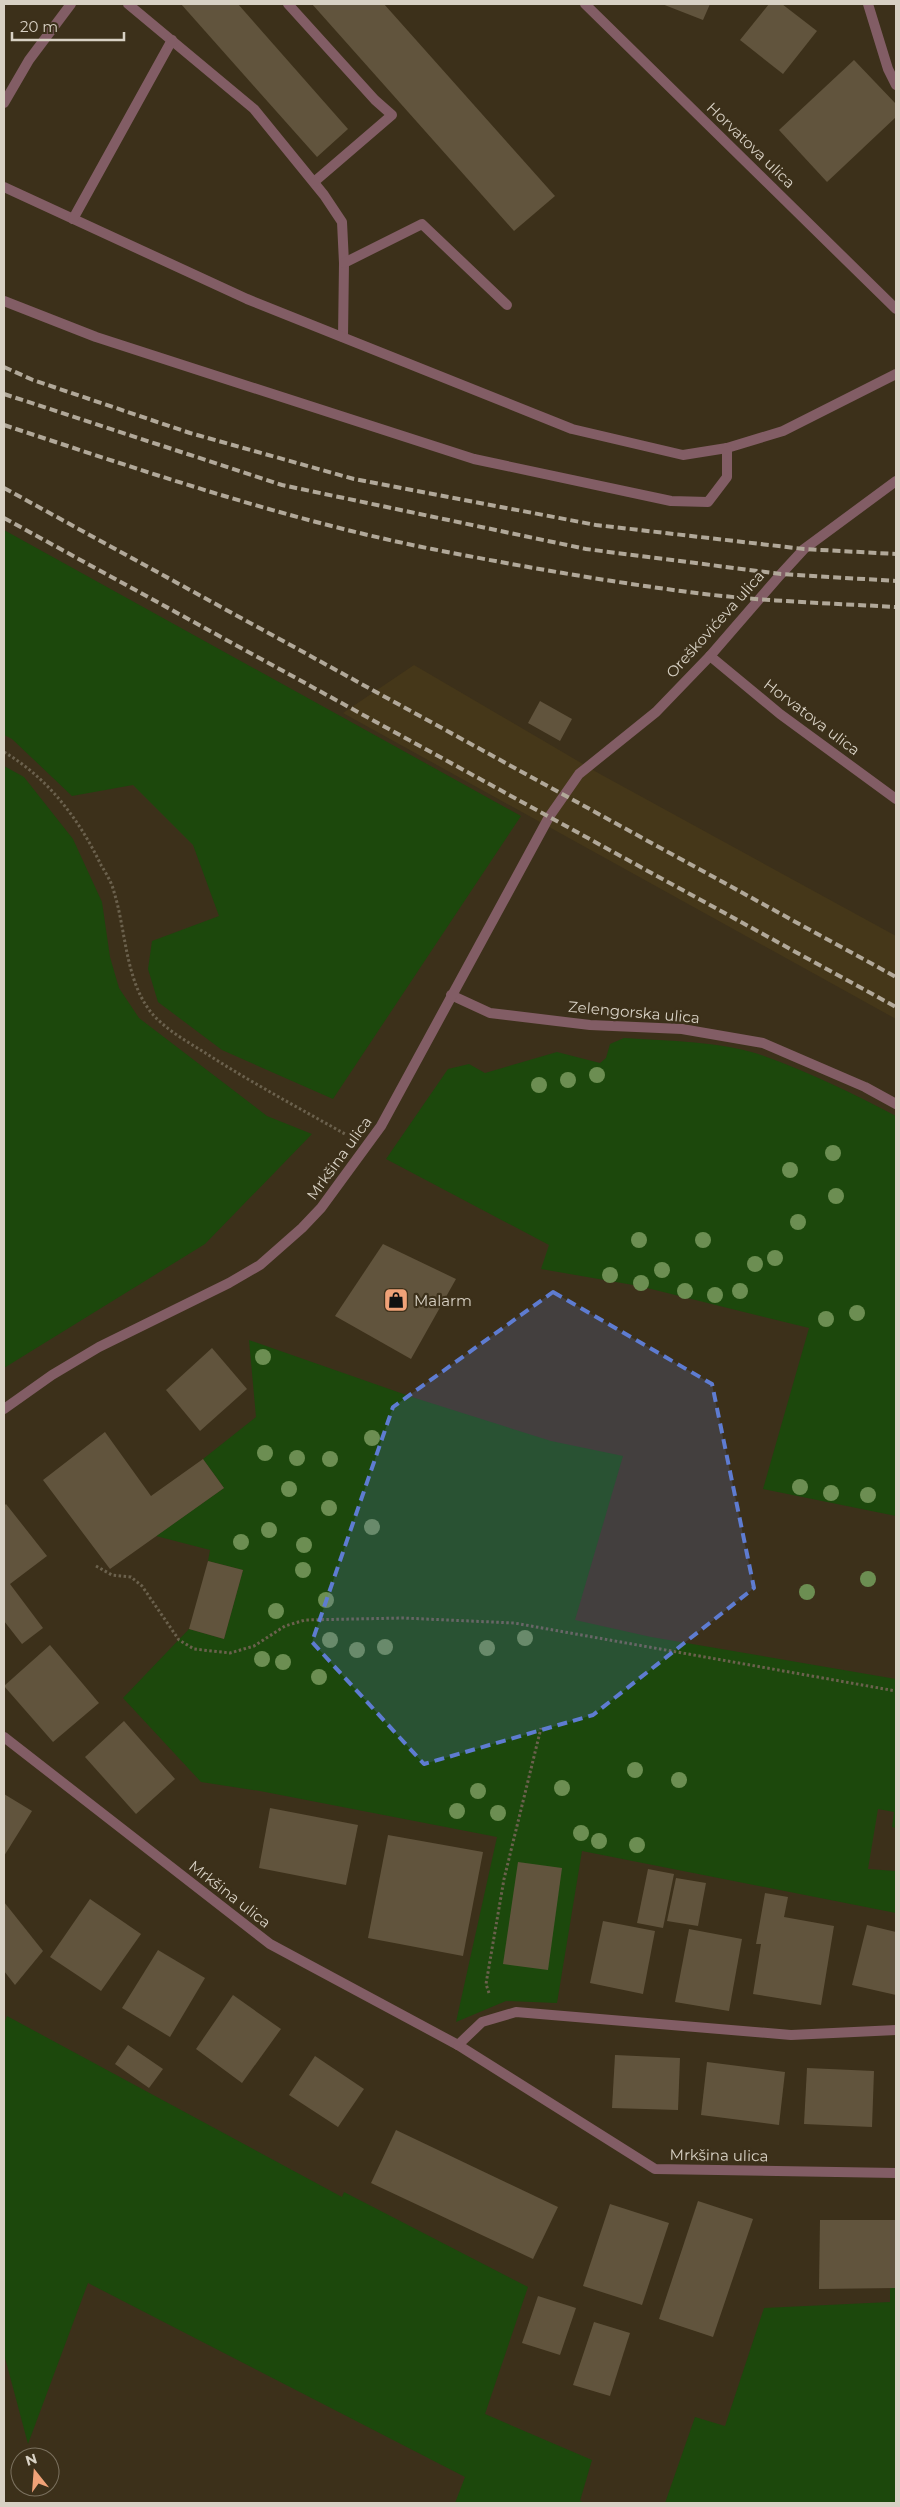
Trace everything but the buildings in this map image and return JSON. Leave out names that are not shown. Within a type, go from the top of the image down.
[{"type":"street","points":[[4,103],[29,60],[72,4]]},
{"type":"street","points":[[128,4],[254,109],[314,182],[342,222],[344,263],[343,337]]},
{"type":"street","points":[[288,4],[375,100],[392,115],[314,182]]},
{"type":"street","name":"Horvatova ulica","points":[[584,4],[896,308]]},
{"type":"street","points":[[868,4],[888,69],[896,85]]},
{"type":"street","points":[[73,219],[172,40]]},
{"type":"street","points":[[4,187],[247,299],[572,429],[683,455],[727,448],[783,431],[896,374]]},
{"type":"street","points":[[344,263],[422,224],[506,305]]},
{"type":"street","points":[[4,301],[96,337],[474,459],[670,501],[708,502],[727,477],[727,448]]},
{"type":"street","name":"Oreškovićeva ulica","points":[[564,795],[579,774],[656,712],[710,656],[780,574],[804,549],[896,481]]},
{"type":"street","name":"Horvatova ulica","points":[[710,656],[780,714],[896,799]]},
{"type":"street","name":"Mrkšina ulica","points":[[4,1409],[52,1374],[99,1347],[229,1283],[260,1265],[321,1208],[381,1126],[451,995],[564,795]]},
{"type":"street","name":"Zelengorska ulica","points":[[451,995],[490,1013],[590,1025],[682,1029],[763,1044],[865,1088],[896,1104]]},
{"type":"street","name":"Mrkšina ulica","points":[[4,1737],[270,1944],[458,2045],[655,2169],[896,2172]]},
{"type":"street","points":[[458,2045],[482,2022],[516,2012],[791,2035],[896,2030]]},
{"type":"path","points":[[4,752],[23,764],[63,801],[89,840],[114,891],[128,956],[139,990],[151,1012],[182,1038],[239,1074],[367,1147]]},
{"type":"path","points":[[96,1566],[112,1576],[131,1577],[142,1586],[179,1640],[194,1649],[230,1654],[254,1646],[285,1626],[305,1620],[403,1618],[514,1623],[896,1691]]},
{"type":"path","points":[[498,2017],[486,1984],[504,1878],[541,1728]]},
{"type":"highlighted area","points":[[553,1292],[712,1384],[754,1588],[593,1715],[424,1764],[312,1642],[393,1407]]},
{"type":"shaded area","points":[[414,665],[600,774],[896,936],[896,1019],[343,713]]},
{"type":"green space","points":[[4,530],[521,816],[333,1099],[222,1050],[158,1002],[148,969],[152,941],[219,916],[193,845],[133,785],[72,796],[12,739],[4,735]]},
{"type":"green space","points":[[4,766],[24,777],[73,839],[102,902],[110,957],[119,988],[139,1018],[267,1116],[312,1134],[205,1244],[4,1368]]},
{"type":"green space","points":[[624,1038],[695,1042],[748,1051],[814,1076],[896,1116],[896,1516],[763,1489],[809,1328],[639,1286],[541,1269],[549,1245],[386,1159],[448,1069],[469,1064],[485,1073],[557,1052],[600,1063],[606,1058],[610,1044]]},
{"type":"green space","points":[[249,1340],[415,1398],[551,1441],[623,1456],[575,1620],[651,1637],[896,1679],[896,1828],[892,1827],[894,1812],[878,1809],[868,1869],[896,1871],[896,1913],[582,1851],[557,2003],[506,2001],[456,2022],[497,1837],[260,1791],[201,1782],[123,1698],[189,1629],[224,1639],[243,1570],[208,1561],[210,1550],[156,1536],[224,1488],[203,1459],[256,1417]]},
{"type":"green space","points":[[7,2016],[342,2197],[344,2192],[528,2287],[485,2414],[592,2460],[580,2501],[586,2503],[455,2503],[465,2477],[88,2283],[28,2444],[4,2354],[4,2024]]},
{"type":"green space","points":[[890,2288],[896,2288],[896,2503],[665,2503],[695,2417],[725,2426],[764,2308],[890,2302]]},
{"type":"railway","points":[[4,367],[33,380],[190,433],[354,479],[596,525],[804,549],[896,554]]},
{"type":"railway","points":[[4,394],[282,485],[586,549],[781,574],[896,581]]},
{"type":"railway","points":[[4,425],[162,477],[269,509],[323,524],[432,549],[650,587],[735,597],[896,607]]},
{"type":"railway","points":[[4,488],[896,977]]},
{"type":"railway","points":[[4,518],[896,1007]]},
{"type":"place","name":"Malarm","points":[[396,1300]]}]
